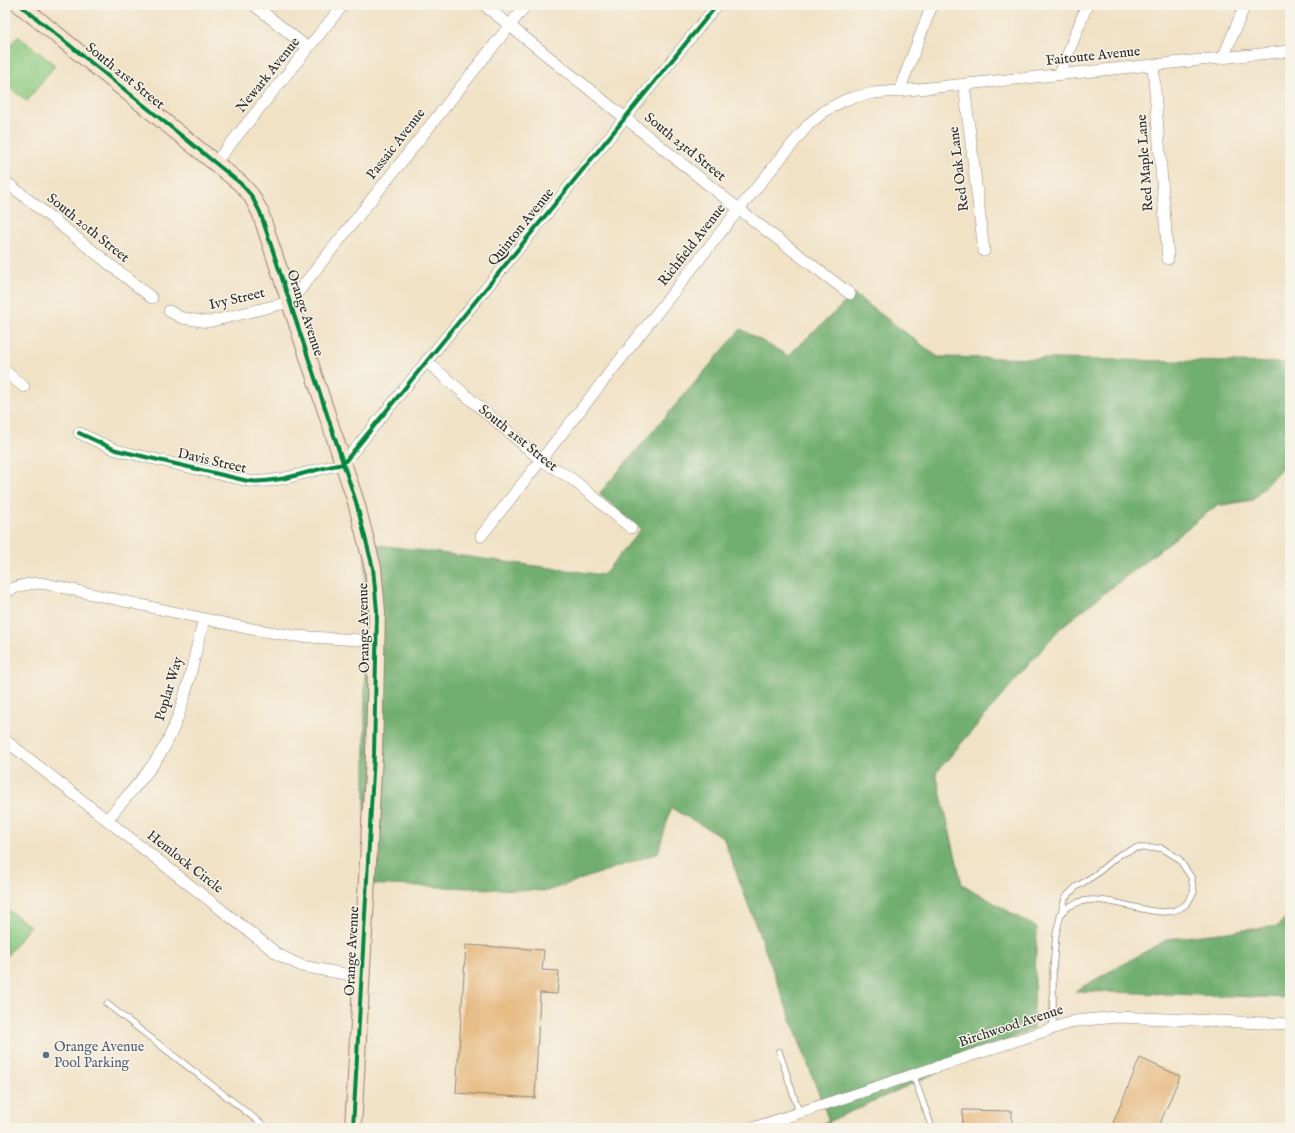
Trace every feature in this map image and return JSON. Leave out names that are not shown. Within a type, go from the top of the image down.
[{"type":"street","name":"South 21st Street","points":[[20,5],[215,163]]},
{"type":"street","points":[[254,5],[308,48]]},
{"type":"street","name":"Newark Avenue","points":[[215,163],[343,5]]},
{"type":"street","name":"South 23rd Street","points":[[484,5],[739,209],[850,294]]},
{"type":"street","name":"Passaic Avenue","points":[[290,302],[526,5]]},
{"type":"street","name":"Quinton Avenue","points":[[343,464],[717,5]]},
{"type":"street","points":[[899,91],[932,5]]},
{"type":"street","points":[[1060,74],[1087,5]]},
{"type":"street","points":[[1223,58],[1245,5]]},
{"type":"street","name":"Faitoute Avenue","points":[[899,91],[1290,51]]},
{"type":"street","name":"Red Maple Lane","points":[[1153,65],[1168,259]]},
{"type":"street","name":"Red Oak Lane","points":[[964,84],[984,251]]},
{"type":"street","name":"Richfield Avenue","points":[[481,536],[801,132],[817,116],[835,105],[855,97],[899,91]]},
{"type":"street","name":"Orange Avenue","points":[[215,163],[240,183],[251,195],[260,212],[356,502],[373,568],[377,611],[374,754],[353,1128]]},
{"type":"street","name":"South 20th Street","points":[[5,181],[152,298]]},
{"type":"street","name":"Ivy Street","points":[[169,311],[182,318],[208,322],[290,302]]},
{"type":"street","name":"South 21st Street","points":[[426,361],[541,460],[572,479],[630,528]]},
{"type":"street","points":[[5,371],[24,387]]},
{"type":"street","name":"Davis Street","points":[[79,433],[116,450],[248,481],[277,481],[343,464]]},
{"type":"street","points":[[5,594],[22,585],[42,583],[246,628],[294,636],[376,641]]},
{"type":"street","name":"Poplar Way","points":[[107,820],[155,761],[166,743],[179,716],[204,618]]},
{"type":"street","name":"Hemlock Circle","points":[[5,740],[279,955],[302,966],[361,977]]},
{"type":"street","name":"Birchwood Avenue","points":[[753,1128],[1075,1021],[1117,1017],[1290,1024]]},
{"type":"lane","points":[[1053,1028],[1053,969],[1056,934],[1060,914],[1065,898],[1076,887],[1095,875],[1119,855],[1136,848],[1162,848],[1179,859],[1191,877],[1194,892],[1186,904],[1176,910],[1160,912],[1111,901],[1085,901],[1067,906],[1060,914]]},
{"type":"lane","points":[[107,1004],[267,1128]]},
{"type":"lane","points":[[779,1051],[799,1112]]},
{"type":"lane","points":[[913,1074],[932,1128]]},
{"type":"green space","points":[[18,36],[55,65],[27,101],[5,84],[5,52]]},
{"type":"green space","points":[[854,294],[938,357],[1290,363],[1290,458],[1253,500],[1216,506],[1060,628],[936,773],[962,884],[1037,928],[1033,1029],[830,1121],[828,1128],[810,1128],[829,1121],[723,837],[671,808],[658,853],[547,891],[365,884],[365,543],[603,575],[641,529],[599,494],[741,329],[788,356]]},
{"type":"green space","points":[[5,908],[30,926],[5,958]]},
{"type":"green space","points":[[1290,911],[1290,998],[1075,991],[1168,939],[1279,926]]},
{"type":"building","points":[[466,945],[544,950],[542,970],[559,971],[557,994],[540,993],[535,1098],[456,1093]]},
{"type":"building","points":[[1140,1058],[1180,1076],[1158,1128],[1111,1128]]},
{"type":"building","points":[[963,1110],[1012,1111],[1012,1128],[962,1128]]},
{"type":"cycle path","points":[[20,5],[240,183],[251,195],[260,212],[356,502],[373,568],[377,611],[374,755],[353,1128]]},
{"type":"cycle path","points":[[79,433],[116,450],[248,481],[284,478],[343,464],[717,5]]},
{"type":"place","name":"Orange Avenue Pool Parking","points":[[46,1055]]}]
